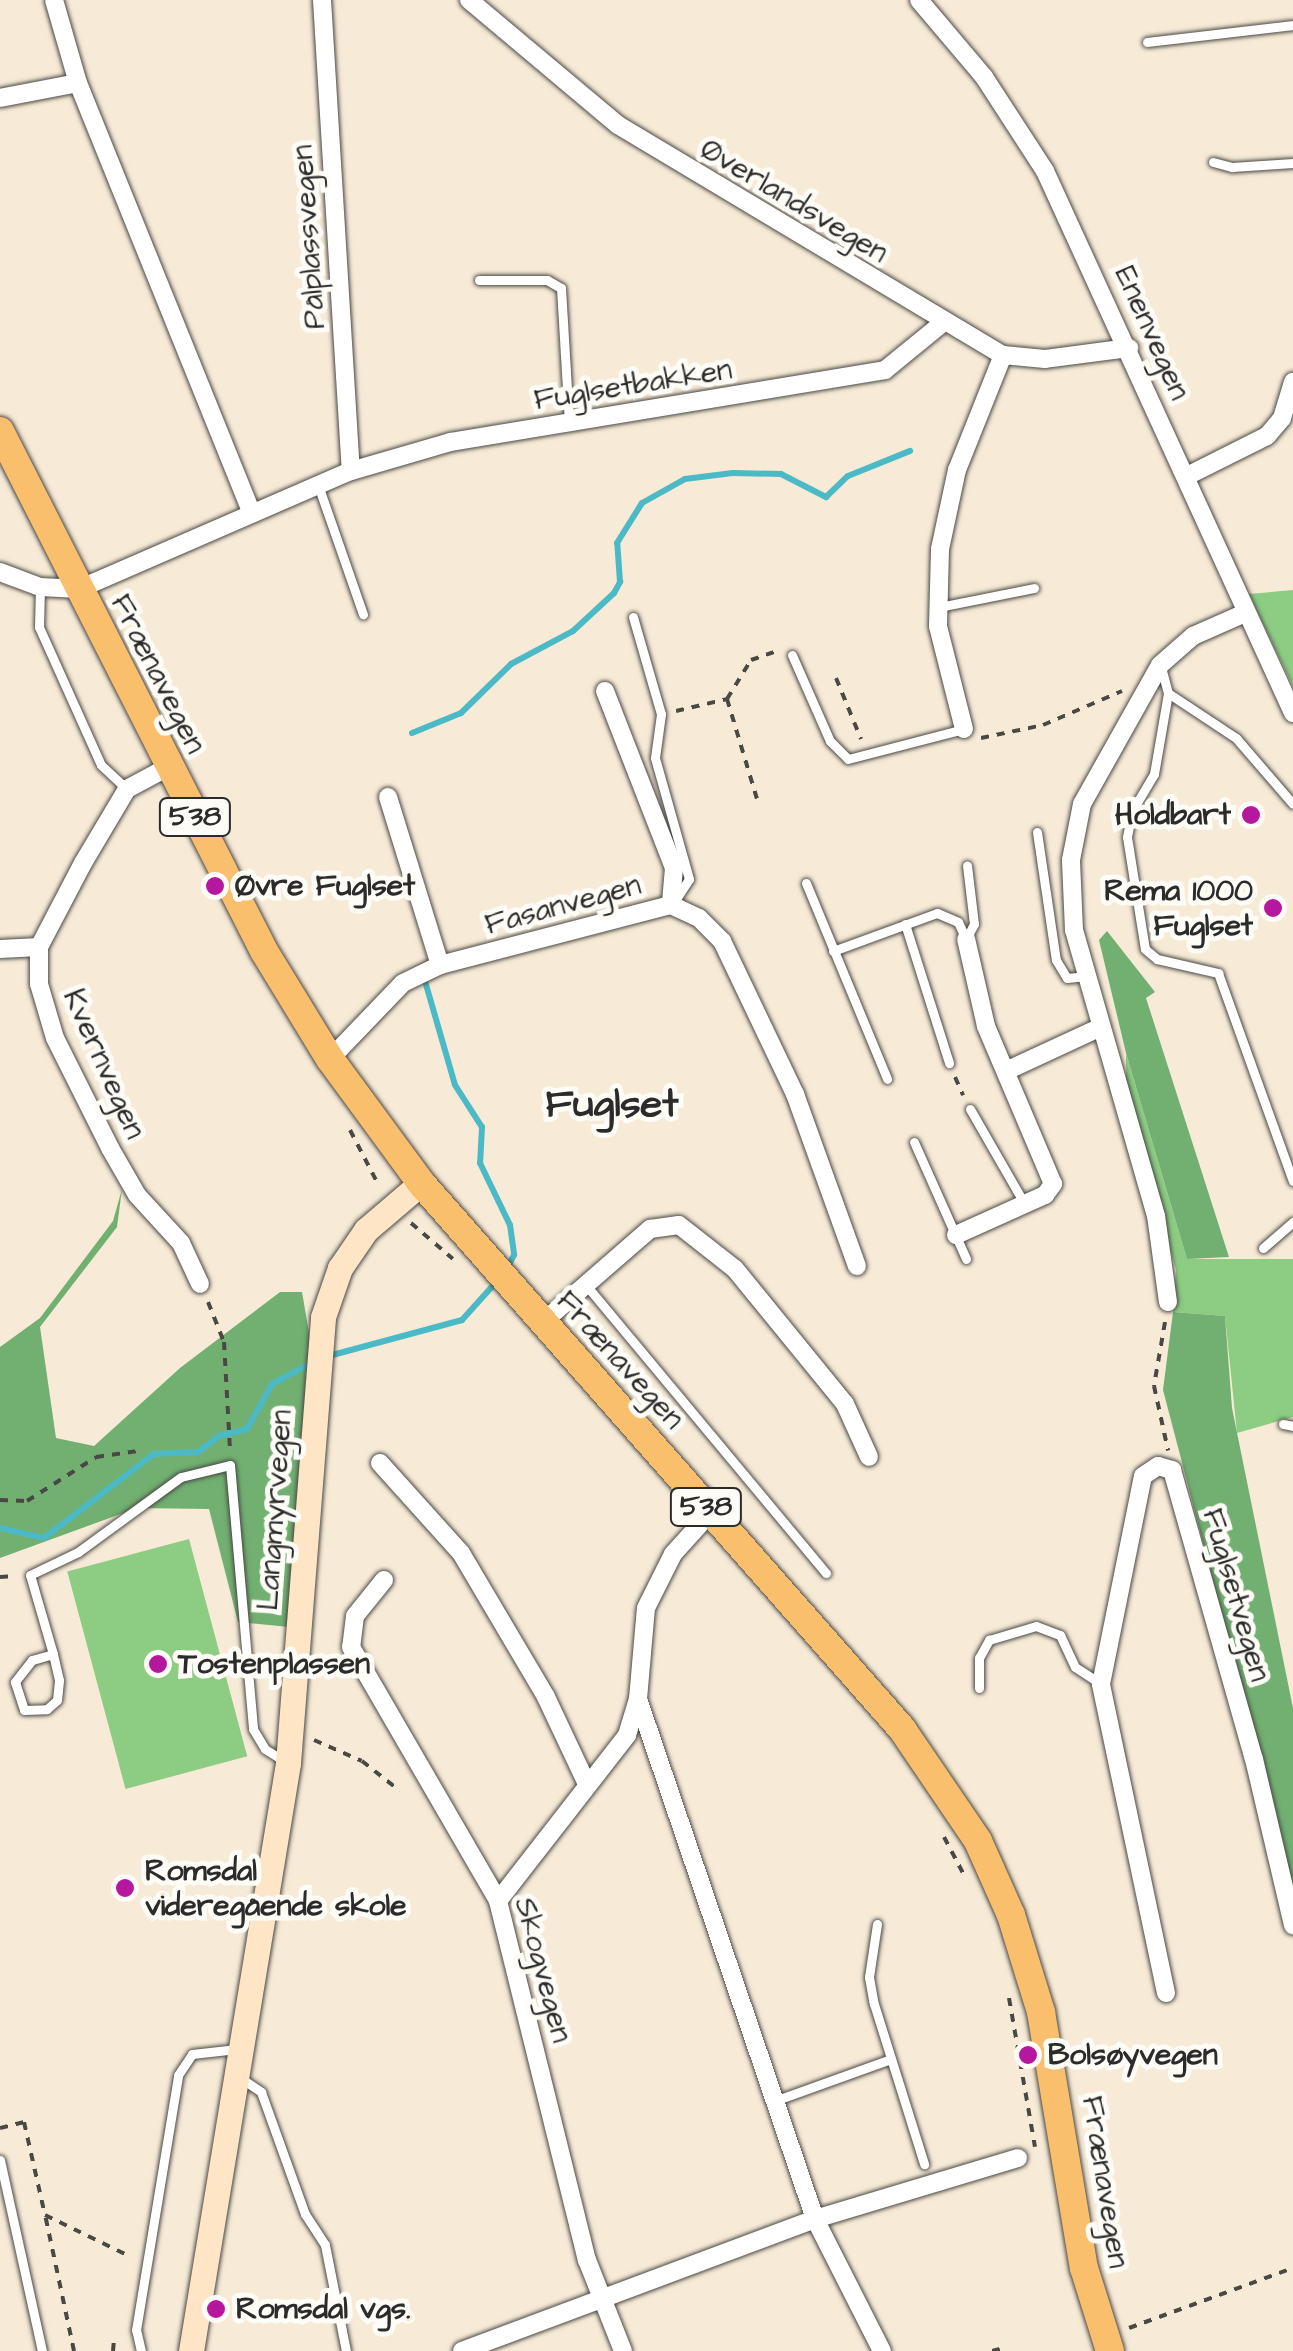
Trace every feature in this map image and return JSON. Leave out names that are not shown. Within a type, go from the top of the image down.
[{"type":"main road","name":"Frænavegen","points":[[0,432],[264,951],[330,1059],[421,1183],[902,1728],[978,1841],[1010,1915],[1041,2012],[1084,2268],[1113,2342]]},
{"type":"main road","name":"Langmyrvegen","points":[[191,2351],[235,2076],[297,1753],[323,1317],[340,1268],[366,1230],[421,1183]]},
{"type":"street","points":[[54,0],[78,83],[252,513]]},
{"type":"street","name":"Pålplassvegen","points":[[322,0],[351,472]]},
{"type":"street","name":"Øverlandsvegen","points":[[469,0],[618,126],[1004,355],[1045,359],[1129,348]]},
{"type":"street","name":"Enenvegen","points":[[920,0],[1018,124],[1129,348],[1293,713]]},
{"type":"street","points":[[0,98],[78,83]]},
{"type":"street","name":"Fuglsetbakken","points":[[80,589],[351,472],[452,442],[885,370],[945,321]]},
{"type":"street","points":[[964,729],[937,608],[940,548],[957,470],[1004,355]]},
{"type":"street","points":[[1187,476],[1251,448],[1287,422],[1293,382]]},
{"type":"street","points":[[0,572],[40,586],[80,589]]},
{"type":"street","points":[[1168,1302],[1156,1216],[1074,930],[1071,860],[1082,804],[1160,665],[1193,636],[1245,613]]},
{"type":"street","points":[[604,691],[674,868],[671,905]]},
{"type":"street","points":[[0,949],[39,947],[127,789],[168,767]]},
{"type":"street","points":[[388,798],[440,964]]},
{"type":"street","name":"Fasanvegen","points":[[330,1059],[402,983],[440,964],[671,905],[699,918],[722,941],[796,1094],[857,1266]]},
{"type":"street","points":[[956,1236],[1026,1205],[1053,1184],[986,1026],[966,939]]},
{"type":"street","name":"Kvernvegen","points":[[39,947],[38,984],[86,1103],[138,1196],[181,1243],[200,1284]]},
{"type":"street","points":[[1006,1070],[1101,1027]]},
{"type":"street","points":[[543,1322],[650,1229],[679,1226],[735,1269],[845,1404],[869,1457]]},
{"type":"street","points":[[380,1463],[461,1553],[546,1697],[587,1784]]},
{"type":"street","points":[[1165,1468],[1142,1476],[1101,1684],[1166,1993]]},
{"type":"street","name":"Fuglsetvegen","points":[[1165,1468],[1254,1759],[1293,1925]]},
{"type":"street","points":[[498,1901],[627,1735],[638,1699],[646,1608],[673,1554],[711,1512]]},
{"type":"street","name":"Skogvegen","points":[[384,1580],[355,1616],[351,1647],[498,1901],[599,2295],[623,2351]]},
{"type":"street","points":[[638,1699],[815,2219],[882,2351]]},
{"type":"street","points":[[462,2351],[599,2295],[815,2219],[1018,2158]]},
{"type":"lane","points":[[1148,42],[1293,25]]},
{"type":"lane","points":[[1213,162],[1232,168],[1293,162]]},
{"type":"lane","points":[[479,280],[546,280],[560,288],[570,424]]},
{"type":"lane","points":[[318,485],[363,614]]},
{"type":"lane","points":[[40,586],[39,626],[101,766],[127,789]]},
{"type":"lane","points":[[937,608],[1034,588]]},
{"type":"lane","points":[[634,617],[661,714],[655,758],[690,879],[671,905]]},
{"type":"lane","points":[[792,655],[839,754],[869,756],[964,729]]},
{"type":"lane","points":[[1160,665],[1168,693],[1154,774],[1132,811],[1127,837],[1145,949],[1156,959],[1218,973],[1293,1181]]},
{"type":"lane","points":[[1168,693],[1236,738],[1293,804]]},
{"type":"lane","points":[[1036,832],[1056,960],[1067,978],[1087,976]]},
{"type":"lane","points":[[833,951],[904,924],[950,916],[966,939],[974,924],[967,865]]},
{"type":"lane","points":[[806,883],[887,1079]]},
{"type":"lane","points":[[904,924],[949,1063]]},
{"type":"lane","points":[[970,1109],[1026,1205]]},
{"type":"lane","points":[[914,1142],[966,1260]]},
{"type":"lane","points":[[1263,1248],[1293,1222]]},
{"type":"lane","name":"Frænavegen","points":[[586,1284],[826,1573]]},
{"type":"lane","points":[[52,1654],[32,1660],[15,1682],[24,1710],[47,1709],[57,1700],[52,1654],[30,1575],[78,1552],[172,1482],[230,1465],[253,1729],[264,1749],[297,1753]]},
{"type":"lane","points":[[979,1688],[979,1658],[989,1640],[1036,1626],[1060,1635],[1075,1667],[1101,1684]]},
{"type":"lane","points":[[877,1924],[869,1977],[888,2060],[924,2164]]},
{"type":"lane","points":[[142,2351],[136,2330],[178,2075],[192,2054],[240,2050]]},
{"type":"lane","points":[[777,2100],[888,2060]]},
{"type":"lane","points":[[235,2076],[262,2092],[300,2200],[325,2244],[346,2351]]},
{"type":"lane","points":[[0,2160],[42,2351]]},
{"type":"path","points":[[661,714],[728,698],[752,660],[770,652],[792,655]]},
{"type":"path","points":[[836,678],[869,756]]},
{"type":"path","points":[[964,729],[991,739],[1146,685]]},
{"type":"path","points":[[728,698],[758,799]]},
{"type":"path","points":[[949,1063],[970,1109]]},
{"type":"path","points":[[407,1220],[460,1267]]},
{"type":"path","points":[[200,1284],[224,1342],[230,1465]]},
{"type":"path","points":[[1165,1468],[1154,1386],[1168,1302]]},
{"type":"path","points":[[0,1500],[27,1501],[96,1457],[138,1451]]},
{"type":"path","points":[[297,1753],[328,1744],[400,1791]]},
{"type":"path","points":[[940,1830],[968,1881]]},
{"type":"path","points":[[1008,1991],[1036,2153],[1018,2158]]},
{"type":"path","points":[[0,2128],[24,2122],[74,2351]]},
{"type":"path","points":[[45,2215],[129,2256]]},
{"type":"path","points":[[1113,2342],[1293,2268]]},
{"type":"path","points":[[114,2339],[114,2351]]},
{"type":"path","points":[[992,2351],[1000,2349]]},
{"type":"green space","points":[[1293,590],[1293,686],[1249,594]]},
{"type":"green space","points":[[1107,931],[1155,992],[1146,998],[1229,1257],[1187,1259],[1126,1053],[1099,940]]},
{"type":"green space","points":[[1126,1053],[1187,1259],[1293,1259],[1293,1417],[1237,1433],[1225,1316],[1173,1312],[1176,1270],[1126,1096]]},
{"type":"green space","points":[[122,1189],[117,1227],[40,1327],[56,1438],[94,1446],[180,1368],[280,1292],[302,1292],[321,1402],[289,1627],[238,1622],[209,1509],[137,1508],[0,1558],[0,1347],[40,1318],[113,1221]]},
{"type":"green space","points":[[1173,1312],[1225,1316],[1232,1408],[1293,1708],[1293,1886],[1163,1390]]},
{"type":"green space","name":"Tostenplassen","points":[[189,1539],[247,1756],[126,1789],[67,1572]]},
{"type":"waterway","points":[[412,733],[461,713],[511,664],[573,631],[614,593],[620,582],[617,543],[642,503],[685,479],[733,473],[781,474],[826,497],[848,476],[910,451]]},
{"type":"waterway","points":[[425,981],[455,1085],[482,1127],[480,1163],[510,1225],[514,1255],[506,1270]]},
{"type":"waterway","points":[[325,1357],[462,1320],[498,1280]]},
{"type":"waterway","points":[[0,1528],[44,1538],[154,1454],[198,1452],[219,1436],[247,1429],[272,1384],[313,1362]]},
{"type":"place","name":"Holdbart","points":[[1251,815]]},
{"type":"place","name":"Øvre Fuglset","points":[[215,886]]},
{"type":"place","name":"Rema 1000 Fuglset","points":[[1273,908]]},
{"type":"place","name":"Tostenplassen","points":[[158,1664]]},
{"type":"place","name":"Romsdal videregående skole","points":[[125,1888]]},
{"type":"place","name":"Bolsøyvegen","points":[[1028,2055]]},
{"type":"place","name":"Romsdal vgs.","points":[[216,2309]]},
{"type":"district","name":"Fuglset","points":[[612,1105]]}]
